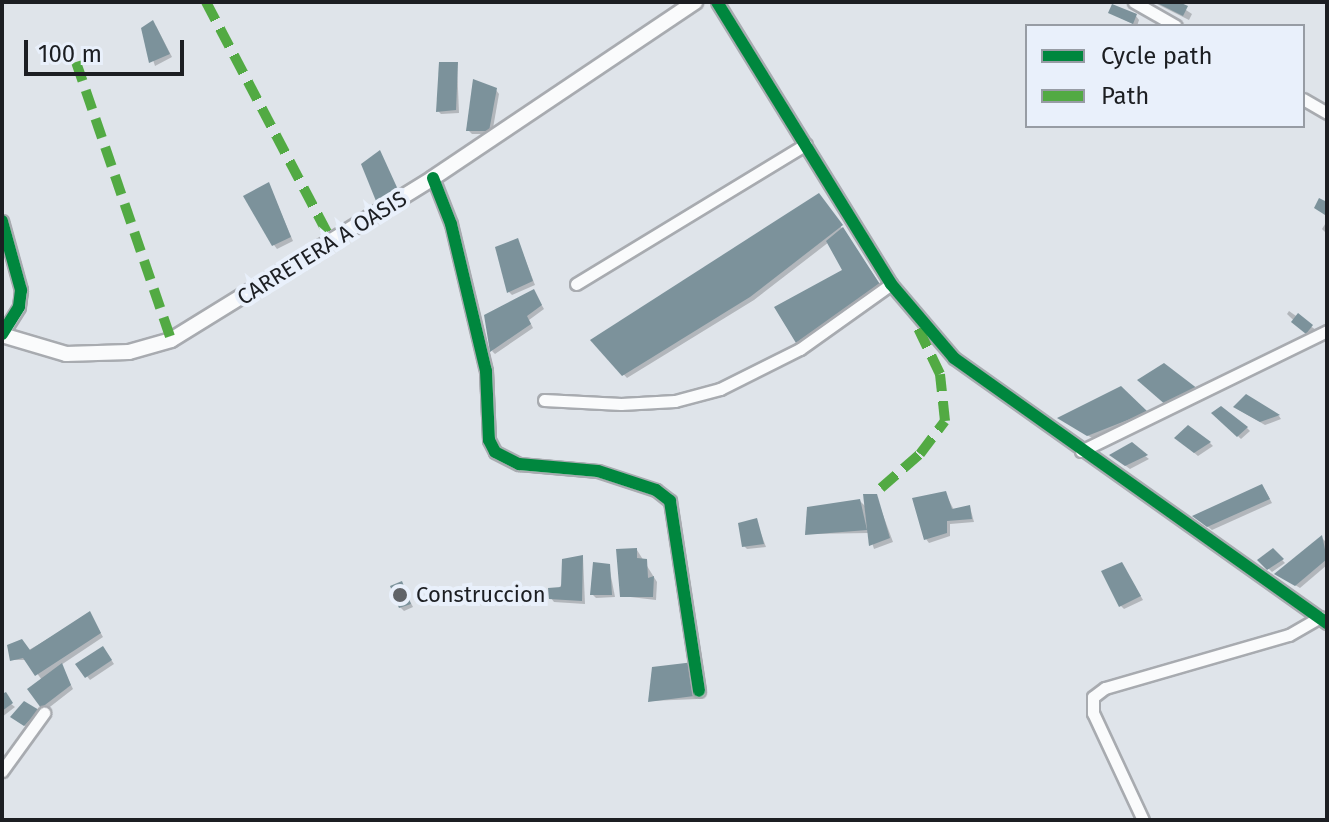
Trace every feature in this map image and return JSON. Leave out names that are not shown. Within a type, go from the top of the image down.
[{"type":"main road","name":"CARRETERA A OASIS","points":[[2,335],[66,354],[129,352],[171,340],[433,178],[695,2]]},
{"type":"street","points":[[717,2],[891,284],[954,358],[1323,620]]},
{"type":"street","points":[[1134,2],[1172,24]]},
{"type":"street","points":[[1305,100],[1327,113]]},
{"type":"street","points":[[576,284],[806,144]]},
{"type":"street","points":[[433,178],[451,224],[486,371],[489,440],[495,452],[519,464],[598,471],[656,490],[670,501],[699,691]]},
{"type":"street","points":[[2,221],[21,290],[19,307],[2,335]]},
{"type":"street","points":[[544,400],[675,401],[720,389],[800,349],[891,284]]},
{"type":"street","points":[[1081,451],[1327,331]]},
{"type":"street","points":[[1143,820],[1093,713],[1093,697],[1105,688],[1289,635],[1323,620]]},
{"type":"street","points":[[2,771],[44,713]]},
{"type":"building","points":[[1155,2],[1179,2],[1188,6],[1183,16]]},
{"type":"building","points":[[1112,4],[1137,14],[1133,24],[1108,13]]},
{"type":"building","points":[[153,20],[170,54],[149,63],[141,28]]},
{"type":"building","points":[[439,62],[458,62],[456,110],[436,112]]},
{"type":"building","points":[[473,79],[497,88],[489,131],[466,131]]},
{"type":"building","points":[[380,150],[400,194],[378,206],[361,164]]},
{"type":"building","points":[[269,182],[291,237],[272,246],[243,196]]},
{"type":"building","points":[[819,193],[843,225],[750,297],[622,376],[590,340]]},
{"type":"building","points":[[1319,198],[1327,202],[1325,215],[1314,208]]},
{"type":"building","points":[[843,227],[881,286],[796,343],[774,307],[842,270],[826,241]]},
{"type":"building","points":[[518,238],[533,281],[507,293],[495,247]]},
{"type":"building","points":[[534,289],[542,305],[527,316],[531,324],[490,352],[484,315]]},
{"type":"building","points":[[1298,313],[1313,325],[1306,334],[1291,322]]},
{"type":"building","points":[[1164,363],[1198,389],[1167,406],[1137,380]]},
{"type":"building","points":[[1121,386],[1148,412],[1087,436],[1057,418]]},
{"type":"building","points":[[1246,394],[1280,415],[1260,422],[1233,407]]},
{"type":"building","points":[[1221,406],[1248,427],[1237,437],[1211,413]]},
{"type":"building","points":[[1188,425],[1211,442],[1194,453],[1174,438]]},
{"type":"building","points":[[1132,442],[1148,455],[1125,466],[1109,455]]},
{"type":"building","points":[[1262,484],[1270,499],[1207,527],[1192,516]]},
{"type":"building","points":[[946,491],[952,509],[970,505],[972,519],[947,521],[947,533],[924,540],[912,498]]},
{"type":"building","points":[[863,494],[877,494],[890,538],[869,546]]},
{"type":"building","points":[[860,499],[867,530],[805,535],[807,507]]},
{"type":"building","points":[[757,518],[764,544],[742,547],[738,523]]},
{"type":"building","points":[[1322,535],[1327,559],[1295,586],[1274,574]]},
{"type":"building","points":[[637,548],[637,558],[647,559],[648,578],[654,576],[653,597],[620,597],[616,549]]},
{"type":"building","points":[[1273,548],[1284,559],[1267,570],[1257,560]]},
{"type":"building","points":[[583,555],[582,601],[549,599],[548,588],[561,587],[562,559]]},
{"type":"building","points":[[593,562],[610,564],[612,595],[590,595]]},
{"type":"building","points":[[1122,562],[1141,596],[1119,607],[1101,571]]},
{"type":"building","name":"Construccion","points":[[402,581],[411,604],[399,608],[390,586]]},
{"type":"building","points":[[90,611],[101,633],[35,676],[23,658],[10,661],[7,645],[22,639],[30,650]]},
{"type":"building","points":[[103,646],[112,660],[85,678],[75,664]]},
{"type":"building","points":[[694,662],[694,696],[648,702],[652,667]]},
{"type":"building","points":[[62,663],[71,685],[41,708],[27,689]]},
{"type":"building","points":[[6,692],[13,703],[2,711],[2,694]]},
{"type":"building","points":[[24,701],[39,710],[24,726],[10,717]]},
{"type":"marked path","points":[[206,2],[332,242]]},
{"type":"marked path","points":[[76,62],[171,340]]},
{"type":"marked path","points":[[881,488],[920,454],[945,421],[940,374],[916,324]]},
{"type":"cycle path","points":[[717,2],[891,284],[954,358],[1327,623]]},
{"type":"cycle path","points":[[433,178],[451,224],[486,371],[489,440],[495,452],[519,464],[598,471],[656,490],[670,501],[699,691]]},
{"type":"cycle path","points":[[2,221],[21,290],[19,307],[2,334]]},
{"type":"place","name":"Construccion","points":[[400,595]]}]
